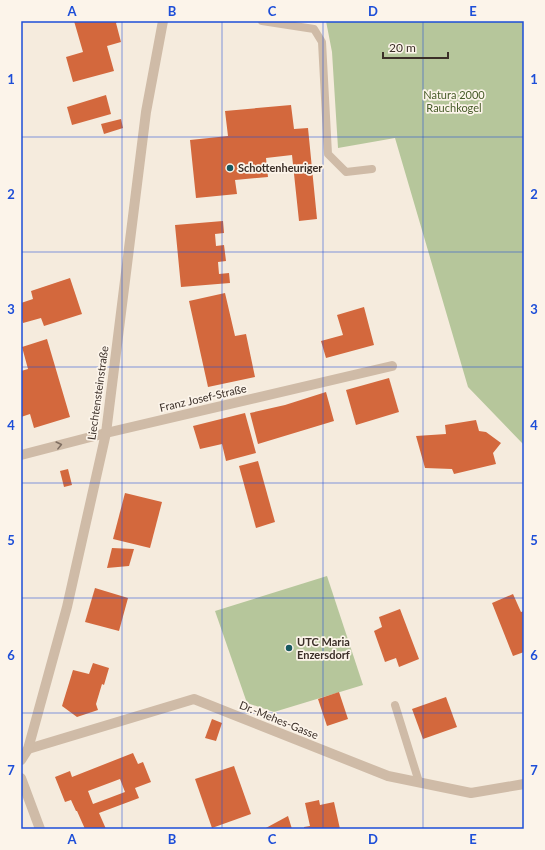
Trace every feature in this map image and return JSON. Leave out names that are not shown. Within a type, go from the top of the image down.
[{"type":"street","name":"Liechtensteinstraße","points":[[21,760],[28,749],[67,607],[106,433],[146,112],[163,21]]},
{"type":"street","name":"Franz Josef-Straße","points":[[21,455],[106,433],[392,366]]},
{"type":"street","name":"Dr.-Mehes-Gasse","points":[[28,749],[194,699],[388,776],[471,793],[524,784]]},
{"type":"street","points":[[21,778],[40,829]]},
{"type":"lane","points":[[262,21],[314,30],[322,42],[328,154],[346,172],[372,169]]},
{"type":"lane","points":[[396,705],[419,782]]},
{"type":"green space","name":"Natura 2000 Rauchkogel","points":[[326,21],[524,21],[524,445],[468,387],[395,138],[338,148],[332,52]]},
{"type":"green space","name":"UTC Maria Enzersdorf","points":[[327,576],[363,685],[274,712],[247,703],[215,611]]},
{"type":"building","points":[[74,21],[118,21],[116,23],[121,42],[107,46],[114,71],[73,82],[66,57],[83,52]]},
{"type":"building","points":[[106,95],[111,114],[72,125],[67,107]]},
{"type":"building","name":"Schottenheuriger","points":[[291,105],[294,129],[308,128],[317,219],[299,221],[292,155],[266,158],[268,177],[235,180],[237,194],[196,198],[190,140],[228,136],[225,111]]},
{"type":"building","points":[[121,119],[123,128],[104,134],[101,124]]},
{"type":"building","points":[[223,221],[224,233],[215,234],[216,246],[224,245],[226,261],[218,262],[219,274],[229,273],[230,283],[181,287],[175,225]]},
{"type":"building","points":[[70,278],[82,314],[44,326],[41,318],[23,323],[21,303],[33,299],[31,291]]},
{"type":"building","points":[[225,293],[235,336],[246,334],[255,377],[208,387],[189,301]]},
{"type":"building","points":[[364,307],[374,345],[326,358],[321,341],[343,335],[337,315]]},
{"type":"building","points":[[47,339],[70,417],[34,428],[30,414],[21,417],[21,371],[28,369],[22,347]]},
{"type":"building","points":[[389,378],[399,412],[356,425],[346,390]]},
{"type":"building","points":[[326,392],[334,421],[258,444],[250,413],[285,405]]},
{"type":"building","points":[[245,413],[256,453],[226,461],[222,444],[200,449],[193,426]]},
{"type":"building","points":[[476,420],[479,431],[486,432],[501,443],[493,453],[496,464],[454,474],[452,469],[425,468],[416,436],[446,434],[445,425]]},
{"type":"building","points":[[258,461],[275,522],[256,528],[239,466]]},
{"type":"building","points":[[68,469],[72,485],[64,487],[60,471]]},
{"type":"building","points":[[125,493],[162,502],[150,548],[113,539]]},
{"type":"building","points":[[112,548],[134,549],[129,566],[107,568]]},
{"type":"building","points":[[95,588],[128,598],[119,631],[85,622]]},
{"type":"building","points":[[513,594],[521,612],[524,611],[524,652],[513,656],[492,603]]},
{"type":"building","points":[[400,609],[419,659],[399,667],[396,658],[385,662],[374,631],[382,627],[379,617]]},
{"type":"building","points":[[93,663],[109,668],[96,704],[98,710],[77,717],[62,706],[73,670],[89,674]]},
{"type":"building","points":[[339,692],[348,719],[327,726],[318,699]]},
{"type":"building","points":[[446,697],[457,727],[423,739],[412,709]]},
{"type":"building","points":[[212,719],[222,723],[216,741],[205,738]]},
{"type":"building","points":[[133,753],[138,764],[143,762],[151,782],[135,788],[139,798],[99,813],[106,829],[85,829],[71,800],[65,802],[55,777],[70,771],[72,777]],"holes":[[[120,779],[125,792],[93,804],[88,791]]]},
{"type":"building","points":[[234,766],[251,814],[212,828],[195,779]]},
{"type":"building","points":[[319,800],[320,805],[334,802],[340,829],[304,829],[304,827],[310,826],[305,803]]},
{"type":"building","points":[[288,816],[292,829],[264,829]]},
{"type":"place","name":"Schottenheuriger","points":[[230,168]]},
{"type":"place","name":"UTC Maria Enzersdorf","points":[[289,648]]}]
